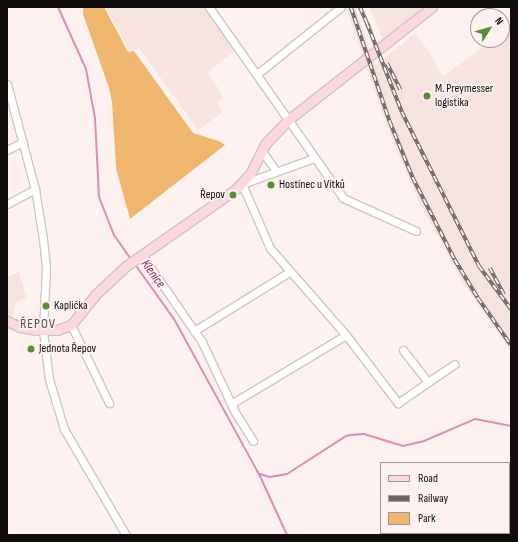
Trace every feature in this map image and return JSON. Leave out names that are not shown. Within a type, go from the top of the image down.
[{"type":"street","points":[[209,7],[343,198],[416,231]]},
{"type":"street","points":[[256,74],[341,7]]},
{"type":"street","points":[[242,184],[250,174],[261,150],[273,134],[288,120],[432,7]]},
{"type":"street","points":[[7,84],[35,189],[43,239],[46,268],[43,331],[49,379],[64,429],[126,535]]},
{"type":"street","points":[[7,150],[23,142]]},
{"type":"street","points":[[261,150],[276,171]]},
{"type":"street","points":[[7,320],[24,328],[43,331],[64,329],[71,325],[95,295],[126,266],[242,184],[314,158]]},
{"type":"street","points":[[242,184],[270,248],[346,335],[398,403],[455,364]]},
{"type":"street","points":[[7,204],[35,189]]},
{"type":"street","points":[[141,256],[202,342],[231,404],[253,441]]},
{"type":"street","points":[[194,331],[290,272]]},
{"type":"street","points":[[71,325],[109,403]]},
{"type":"street","points":[[231,404],[346,335]]},
{"type":"street","points":[[403,350],[428,382]]},
{"type":"shaded area","points":[[106,7],[206,7],[235,51],[208,72],[223,96],[217,102],[223,112],[198,130],[139,48],[129,52]]},
{"type":"shaded area","points":[[346,7],[355,7],[375,65],[415,34],[430,53],[443,77],[481,48],[510,48],[511,25],[511,352],[462,281],[418,200],[386,124]]},
{"type":"shaded area","points":[[369,7],[423,7],[383,39]]},
{"type":"shaded area","points":[[19,272],[27,298],[16,302],[12,318],[7,313],[7,277]]},
{"type":"green space","points":[[83,7],[104,7],[128,52],[134,51],[193,133],[219,141],[225,145],[130,219],[116,168],[112,102],[109,88],[83,14]]},
{"type":"waterway","name":"Klenice","points":[[58,7],[86,69],[95,118],[99,197],[114,235],[131,259]]},
{"type":"waterway","name":"Klenice","points":[[134,263],[174,319],[259,474],[287,535]]},
{"type":"waterway","points":[[260,474],[270,477],[287,474],[346,436],[351,435],[364,434],[403,446],[424,441],[475,419],[511,426]]},
{"type":"railway","points":[[351,7],[390,122],[413,178],[455,260],[478,298],[511,345]]},
{"type":"railway","points":[[360,7],[369,27]]},
{"type":"railway","points":[[367,23],[402,112],[479,266],[511,309]]},
{"type":"railway","points":[[387,63],[401,90]]},
{"type":"railway","points":[[490,268],[504,294]]},
{"type":"place","name":"M. Preymesser logistika","points":[[427,96]]},
{"type":"place","name":"Hostinec u Vítků","points":[[271,185]]},
{"type":"place","name":"Řepov","points":[[233,195]]},
{"type":"place","name":"Kaplička","points":[[46,306]]},
{"type":"place","name":"Jednota Řepov","points":[[31,349]]},
{"type":"district","name":"ŘEPOV","points":[[38,324]]}]
